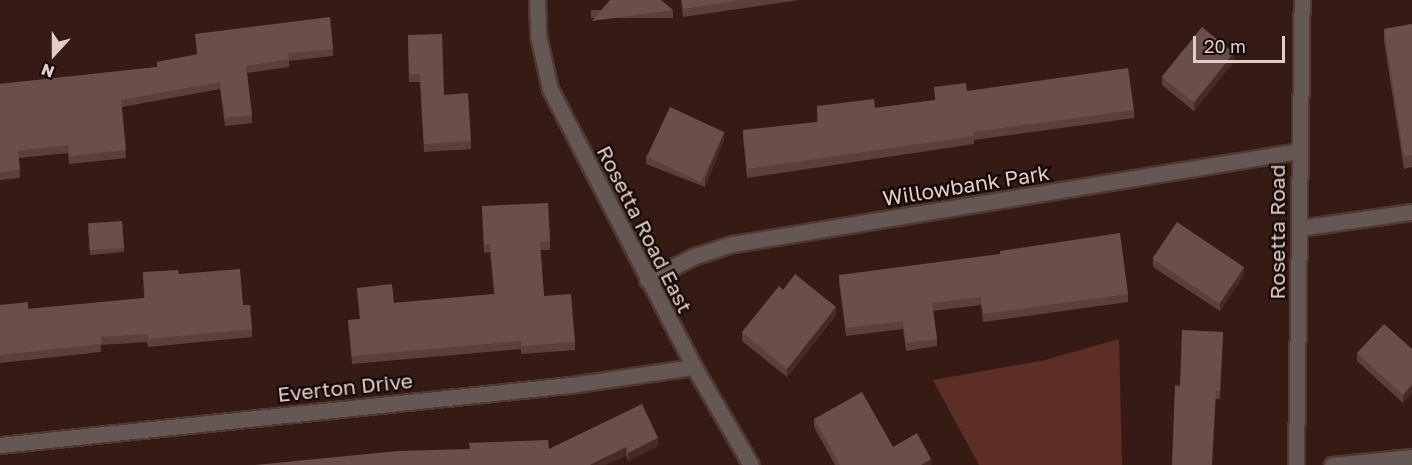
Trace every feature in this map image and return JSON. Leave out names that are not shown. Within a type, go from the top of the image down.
[{"type":"street","name":"Rosetta Road East","points":[[537,0],[538,35],[550,89],[647,280],[751,465]]},
{"type":"street","name":"Rosetta Road","points":[[1296,465],[1302,0]]},
{"type":"street","name":"Willowbank Park","points":[[647,280],[695,256],[733,244],[1299,151]]},
{"type":"street","points":[[1299,228],[1412,212]]},
{"type":"street","name":"Everton Drive","points":[[0,445],[592,382],[694,367]]},
{"type":"street","points":[[1332,465],[1412,457]]},
{"type":"shaded area","points":[[1119,339],[1122,465],[979,465],[933,380],[1045,360]]},
{"type":"building","points":[[610,0],[661,0],[673,10],[592,21]]},
{"type":"building","points":[[682,0],[743,0],[683,9]]},
{"type":"building","points":[[330,17],[333,49],[288,53],[289,59],[246,66],[252,115],[225,118],[220,82],[121,100],[126,150],[69,156],[68,145],[18,151],[20,170],[0,172],[0,84],[157,67],[157,62],[198,54],[195,34]]},
{"type":"building","points":[[1412,24],[1412,155],[1404,156],[1384,29]]},
{"type":"building","points":[[1202,27],[1234,53],[1194,103],[1162,77]]},
{"type":"building","points":[[442,34],[444,95],[468,93],[471,141],[424,144],[420,74],[409,74],[408,35]]},
{"type":"building","points":[[1128,68],[1134,110],[973,132],[974,136],[747,169],[743,130],[818,122],[817,106],[874,99],[875,108],[936,100],[934,87],[966,83],[967,91]]},
{"type":"building","points":[[670,107],[724,132],[701,182],[647,157]]},
{"type":"building","points":[[548,203],[550,241],[540,242],[544,296],[571,294],[575,342],[521,346],[521,341],[352,356],[348,320],[360,319],[357,288],[392,284],[394,303],[495,294],[490,244],[484,245],[482,206]]},
{"type":"building","points":[[122,221],[124,248],[90,250],[88,223]]},
{"type":"building","points":[[1177,222],[1244,267],[1220,304],[1152,258]]},
{"type":"building","points":[[1120,233],[1128,294],[983,314],[981,297],[932,303],[937,339],[906,343],[903,321],[846,328],[839,275],[1000,254],[1000,251]]},
{"type":"building","points":[[240,269],[243,305],[250,305],[252,329],[148,339],[147,334],[101,337],[101,344],[0,355],[0,305],[28,302],[28,309],[145,298],[143,272],[178,270],[179,274]]},
{"type":"building","points":[[795,274],[836,307],[787,369],[742,332],[779,286],[783,290]]},
{"type":"building","points":[[1384,324],[1412,349],[1412,385],[1403,395],[1357,353]]},
{"type":"building","points":[[1182,330],[1223,332],[1220,391],[1216,391],[1212,465],[1172,465],[1175,385],[1180,386]]},
{"type":"building","points":[[862,392],[893,447],[917,433],[931,459],[921,465],[840,465],[814,419]]},
{"type":"building","points":[[642,404],[658,438],[628,453],[626,447],[590,465],[255,465],[398,451],[470,449],[469,443],[548,440],[549,449]]}]
